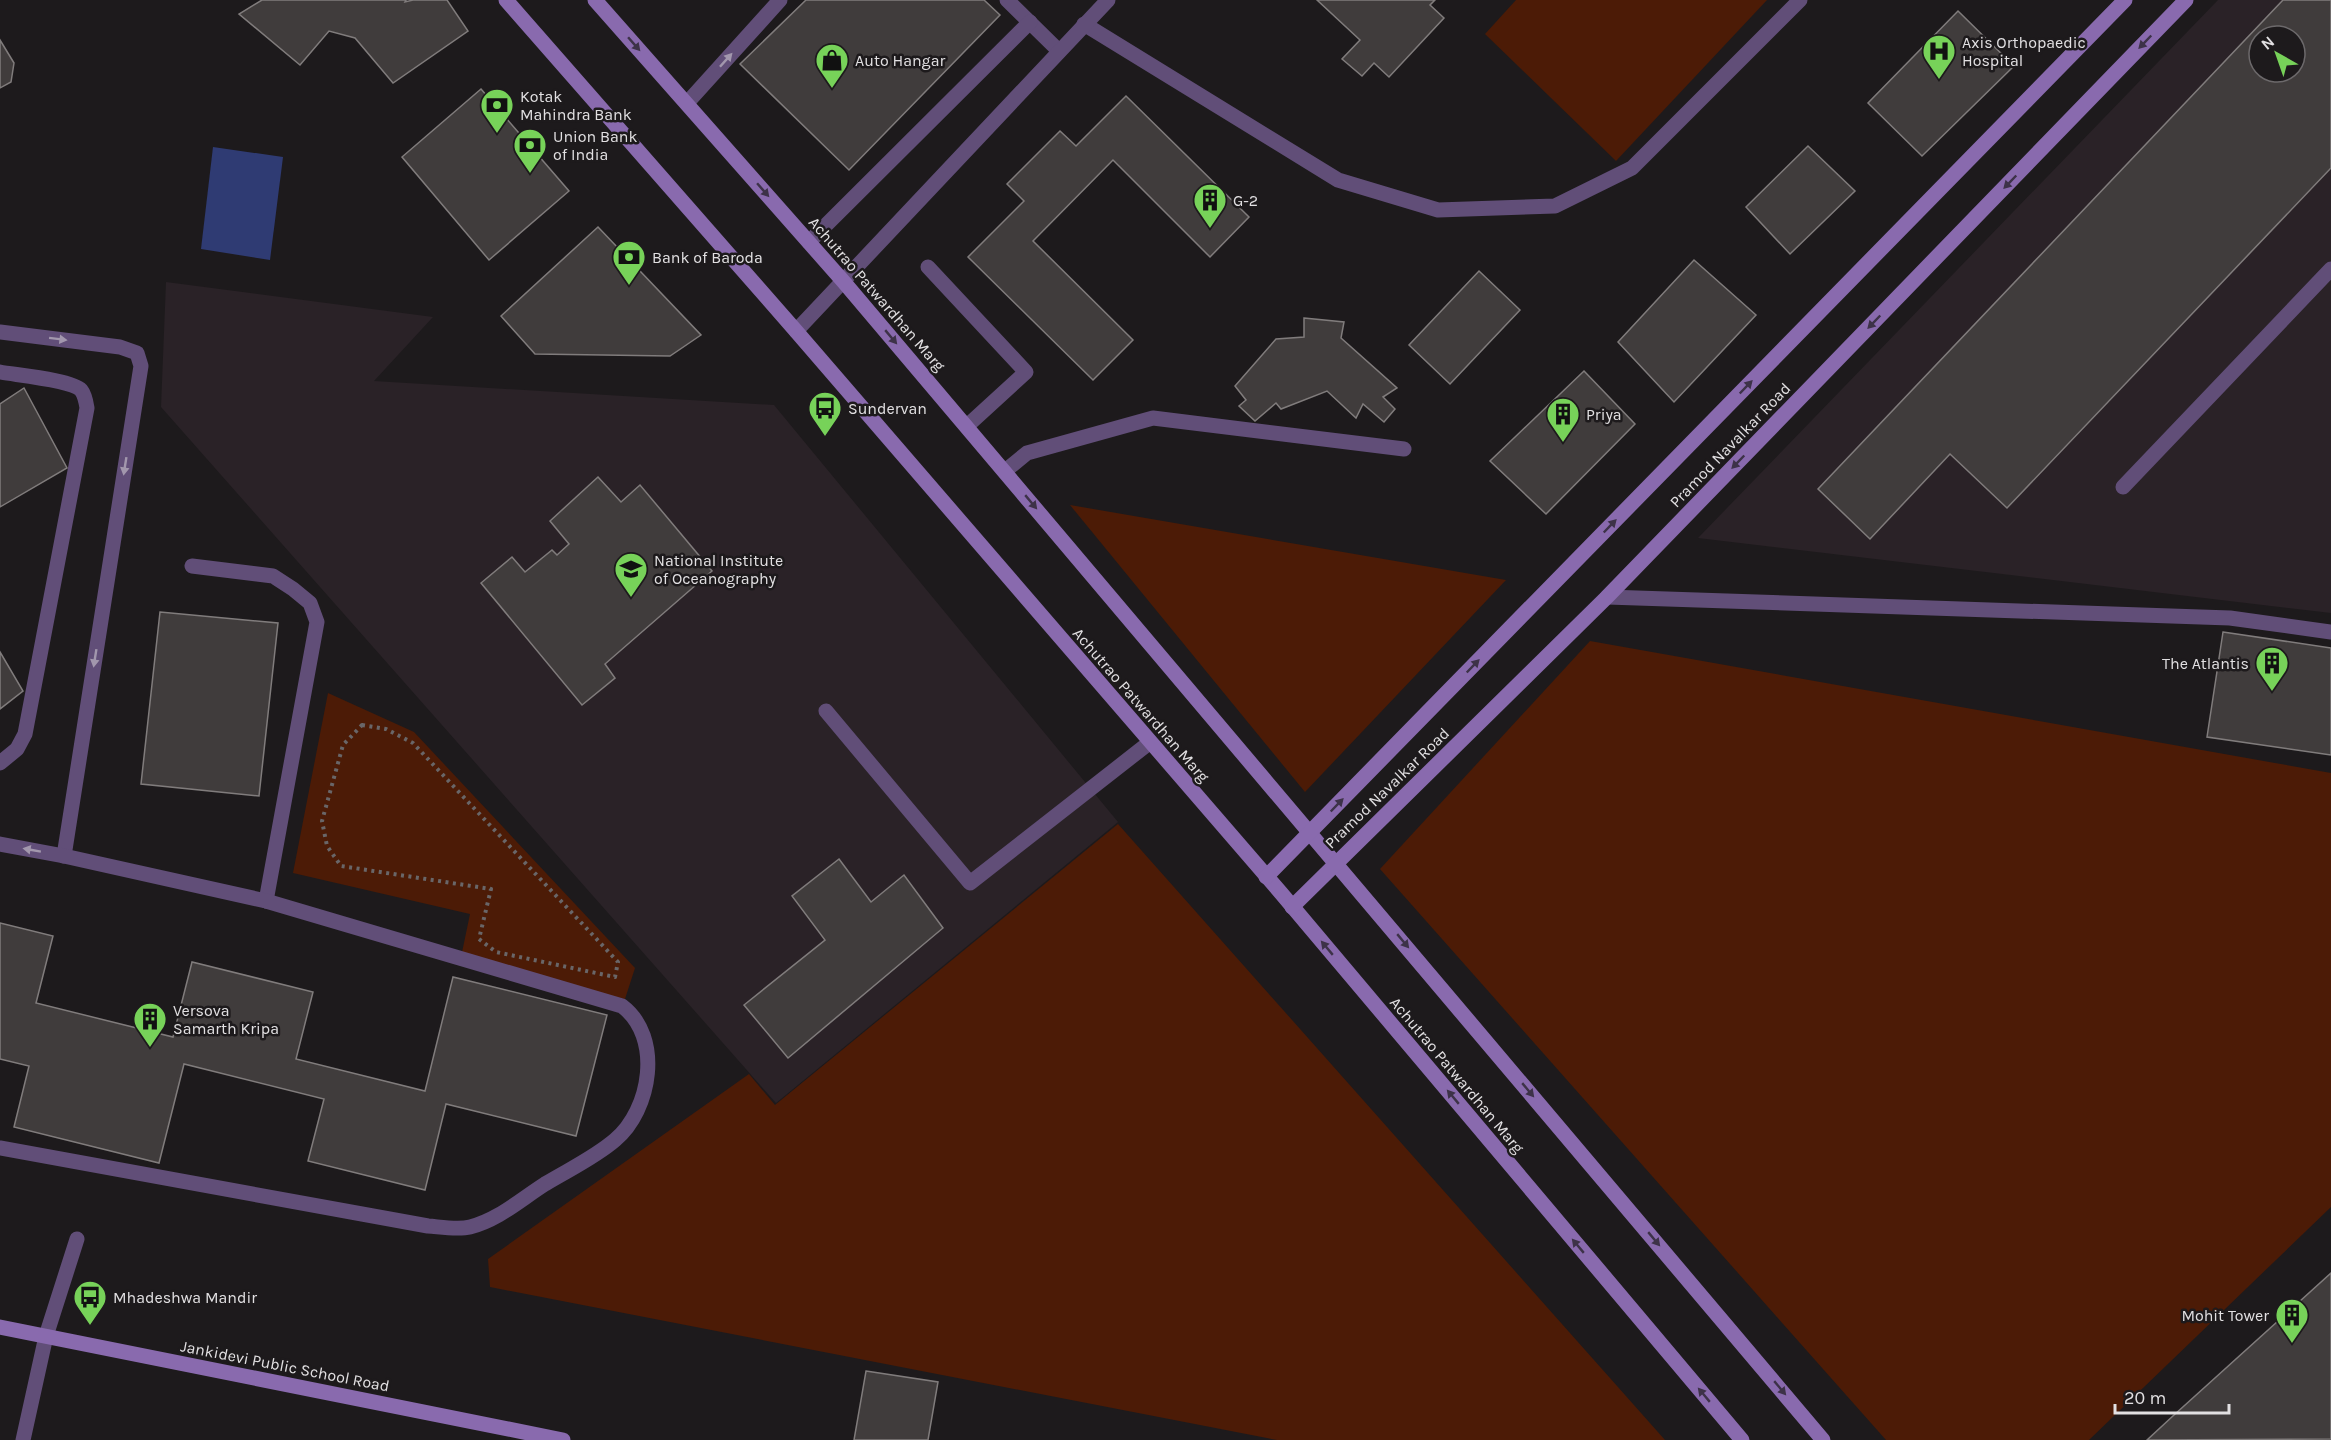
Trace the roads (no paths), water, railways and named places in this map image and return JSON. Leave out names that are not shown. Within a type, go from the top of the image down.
[{"type":"main road","name":"Achutrao Patwardhan Marg","points":[[506,0],[796,331],[1292,907],[1742,1440]]},
{"type":"main road","name":"Achutrao Patwardhan Marg","points":[[595,0],[809,242],[967,426],[1823,1440]]},
{"type":"main road","name":"Pramod Navalkar Road","points":[[1266,877],[2125,0]]},
{"type":"main road","name":"Pramod Navalkar Road","points":[[1292,907],[1607,597],[2186,0]]},
{"type":"main road","name":"Jankidevi Public School Road","points":[[0,1328],[563,1440]]},
{"type":"street","points":[[687,103],[780,0]]},
{"type":"street","points":[[1007,0],[1059,51]]},
{"type":"street","points":[[796,331],[1108,0]]},
{"type":"street","points":[[1084,24],[1338,180],[1438,210],[1555,206],[1632,168],[1800,0]]},
{"type":"street","points":[[809,242],[1030,22]]},
{"type":"street","points":[[928,267],[1026,372],[967,426]]},
{"type":"street","points":[[2123,487],[2331,269]]},
{"type":"street","points":[[0,332],[120,347],[137,352],[141,366],[64,856]]},
{"type":"street","points":[[0,372],[68,383],[80,388],[85,396],[87,408],[25,734],[17,749],[0,763]]},
{"type":"street","points":[[1005,471],[1027,453],[1153,418],[1404,449]]},
{"type":"street","points":[[192,566],[273,576],[310,603],[317,622],[266,901]]},
{"type":"street","points":[[1607,597],[2230,618],[2331,632]]},
{"type":"street","points":[[826,711],[970,883],[1149,743]]},
{"type":"street","points":[[0,844],[266,901],[622,1006],[640,1027],[648,1050],[647,1081],[633,1118],[616,1140],[499,1216],[468,1228],[428,1226],[0,1148]]},
{"type":"street","points":[[23,1440],[46,1336],[76,1239]]},
{"type":"water","points":[[213,147],[283,157],[270,260],[201,249]]},
{"type":"place","name":"Axis Orthopaedic Hospital","points":[[1939,80]]},
{"type":"place","name":"Auto Hangar","points":[[832,89]]},
{"type":"place","name":"Kotak Mahindra Bank","points":[[497,134]]},
{"type":"place","name":"Union Bank of India","points":[[530,174]]},
{"type":"place","name":"G-2","points":[[1210,229]]},
{"type":"place","name":"Bank of Baroda","points":[[629,286]]},
{"type":"place","name":"Sundervan","points":[[825,437]]},
{"type":"place","name":"Priya","points":[[1563,443]]},
{"type":"place","name":"National Institute of Oceanography","points":[[631,598]]},
{"type":"place","name":"The Atlantis","points":[[2272,692]]},
{"type":"place","name":"Versova Samarth Kripa","points":[[150,1048]]},
{"type":"place","name":"Mhadeshwa Mandir","points":[[90,1326]]},
{"type":"place","name":"Mohit Tower","points":[[2292,1344]]}]
